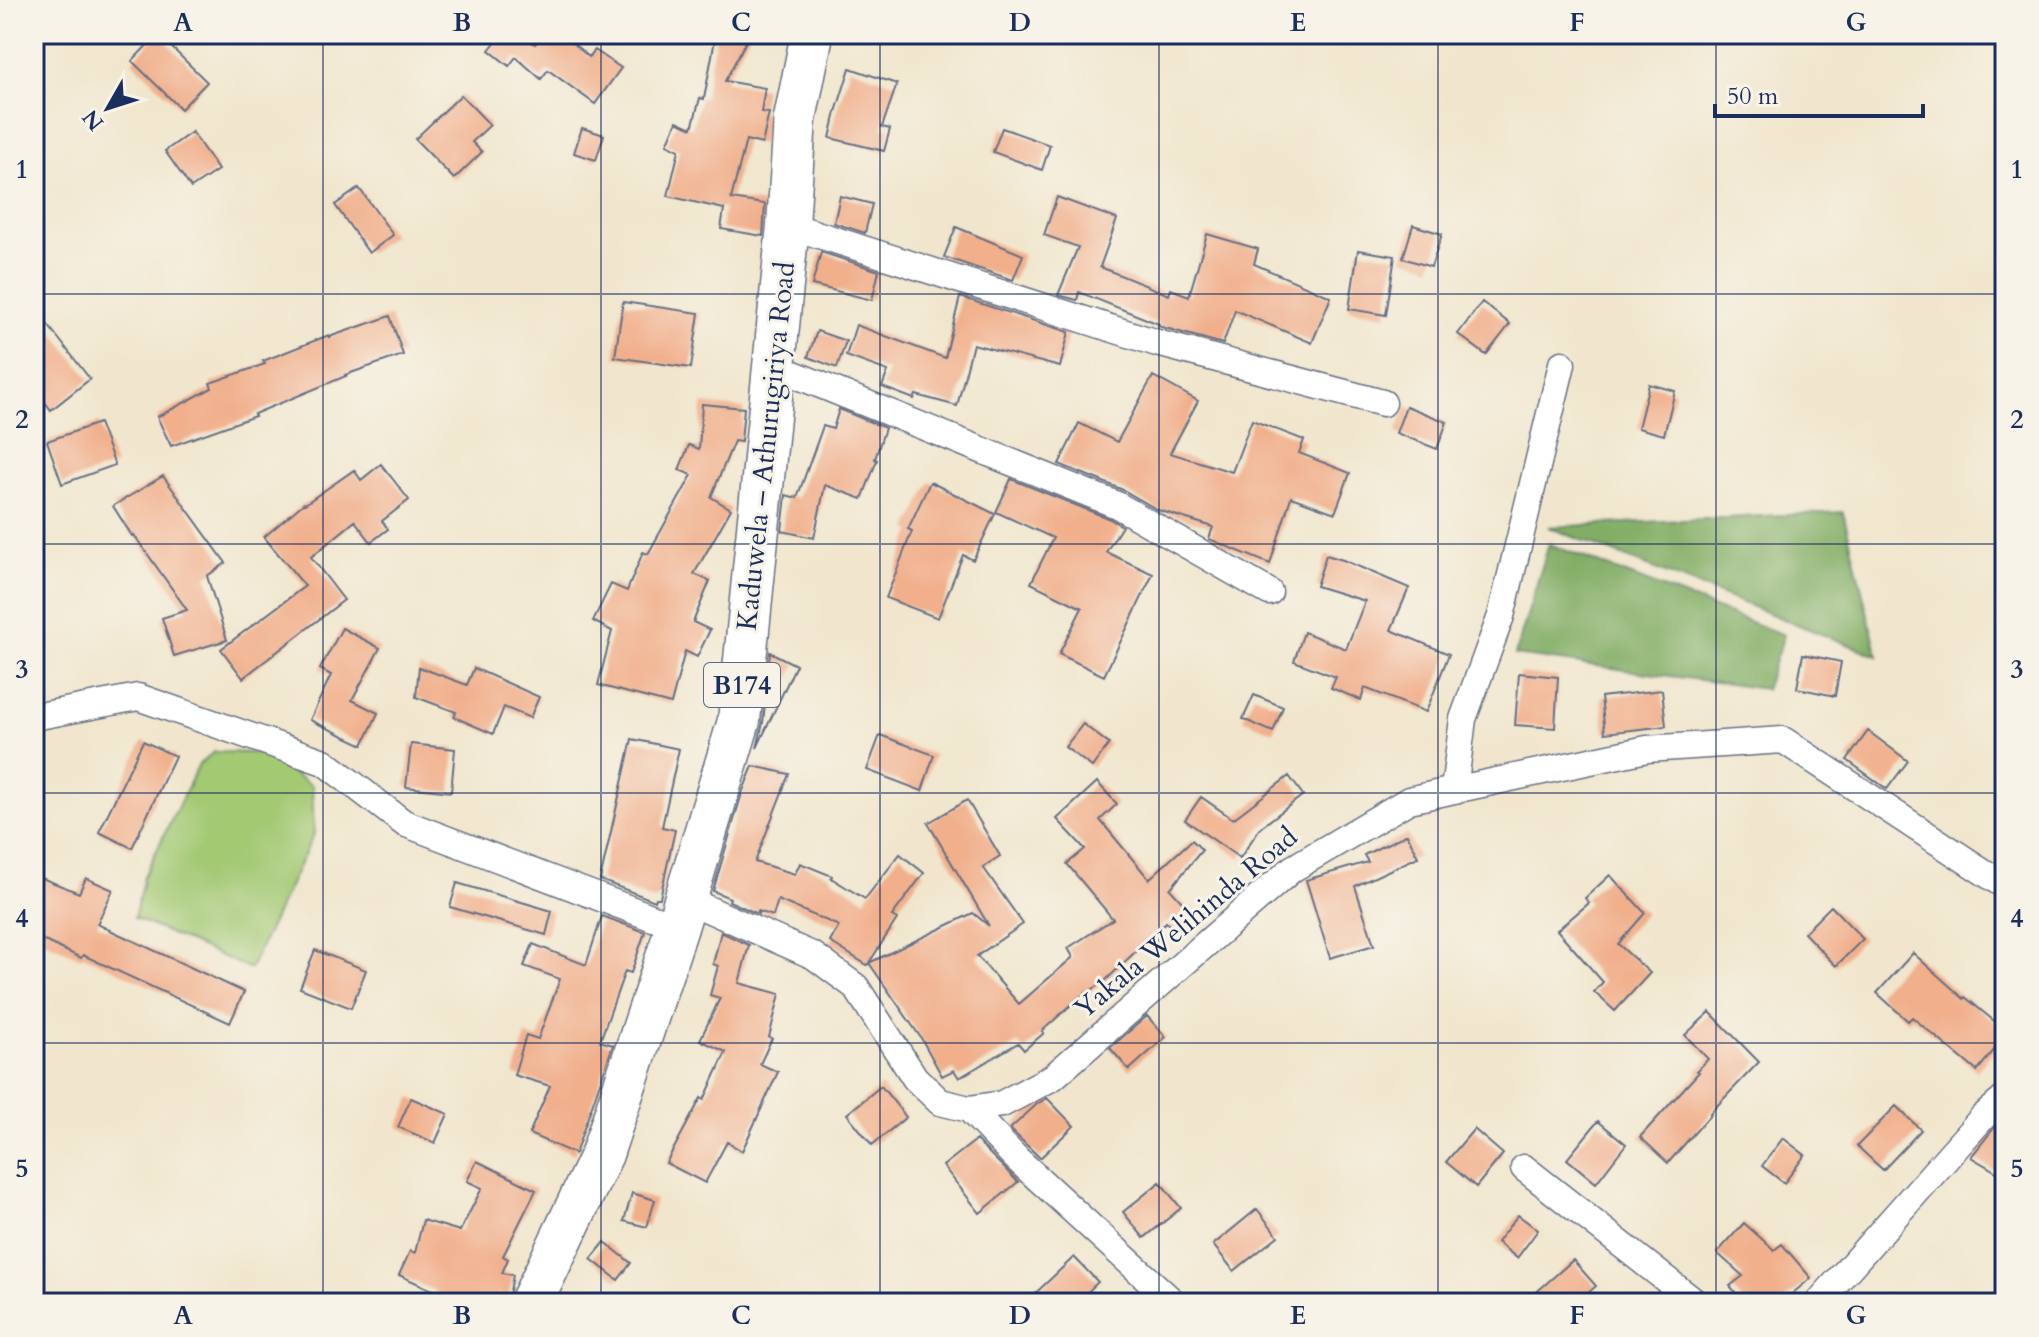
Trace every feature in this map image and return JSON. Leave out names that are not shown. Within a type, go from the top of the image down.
[{"type":"main road","name":"Kaduwela – Athurugiriya Road","points":[[531,1303],[602,1154],[681,913],[739,721],[788,225],[795,119],[812,34]]},
{"type":"street","points":[[788,225],[1157,343],[1383,403]]},
{"type":"street","points":[[1454,790],[1463,719],[1501,616],[1562,364]]},
{"type":"street","points":[[774,366],[1117,505],[1269,592]]},
{"type":"street","points":[[34,717],[138,697],[324,762],[404,823],[814,956],[856,987],[915,1078],[940,1102],[969,1109],[1018,1160],[1174,1303]]},
{"type":"street","name":"Yakala Welihinda Road","points":[[969,1109],[1002,1104],[1053,1077],[1292,869],[1409,800],[1454,790],[1647,749],[1783,740],[2005,886]]},
{"type":"street","points":[[1818,1303],[1983,1117],[2005,1098]]},
{"type":"street","points":[[1524,1168],[1696,1303]]},
{"type":"green space","points":[[1843,512],[1878,656],[1548,527]]},
{"type":"green space","points":[[1549,544],[1784,635],[1765,689],[1515,655]]},
{"type":"green space","points":[[214,752],[263,753],[312,786],[314,834],[250,969],[134,918],[144,876],[199,764]]},
{"type":"building","points":[[158,34],[207,82],[181,109],[132,61]]},
{"type":"building","points":[[490,34],[535,34],[530,40],[535,44],[543,34],[562,34],[589,57],[595,50],[621,68],[595,104],[548,70],[541,79],[516,57],[509,66],[489,50],[497,40]]},
{"type":"building","points":[[716,34],[750,34],[725,81],[765,88],[761,112],[769,113],[762,144],[746,140],[731,199],[765,204],[763,236],[721,229],[724,209],[668,196],[679,150],[667,144],[677,121],[692,128],[700,98],[704,99]]},
{"type":"building","points":[[850,68],[897,84],[882,127],[890,129],[884,151],[830,138]]},
{"type":"building","points":[[461,95],[490,125],[472,142],[482,152],[454,179],[415,139]]},
{"type":"building","points":[[582,128],[604,135],[596,160],[574,153]]},
{"type":"building","points":[[1002,128],[1050,145],[1042,170],[993,152]]},
{"type":"building","points":[[192,132],[218,170],[191,188],[165,151]]},
{"type":"building","points":[[359,188],[393,235],[369,253],[335,205]]},
{"type":"building","points":[[840,196],[872,204],[865,233],[834,223]]},
{"type":"building","points":[[1057,197],[1117,219],[1100,267],[1169,295],[1171,289],[1189,296],[1207,234],[1258,249],[1254,264],[1331,297],[1312,343],[1235,310],[1223,344],[1158,326],[1079,292],[1077,300],[1058,295],[1078,247],[1044,235]]},
{"type":"building","points":[[1413,225],[1442,234],[1431,267],[1403,258]]},
{"type":"building","points":[[956,227],[1023,255],[1013,280],[944,257]]},
{"type":"building","points":[[1358,250],[1395,256],[1386,315],[1349,309]]},
{"type":"building","points":[[821,252],[879,271],[872,300],[812,285]]},
{"type":"building","points":[[960,297],[1069,332],[1060,367],[973,344],[957,406],[916,395],[914,399],[882,387],[888,371],[846,356],[856,325],[945,358]]},
{"type":"building","points":[[623,302],[699,313],[691,368],[615,357]]},
{"type":"building","points":[[1482,302],[1510,324],[1486,355],[1458,334]]},
{"type":"building","points":[[34,307],[90,379],[51,410],[34,388]]},
{"type":"building","points":[[390,316],[403,355],[345,375],[255,416],[171,446],[157,417],[212,388],[210,383],[265,364],[263,361],[329,335]]},
{"type":"building","points":[[817,331],[846,341],[837,368],[808,357]]},
{"type":"building","points":[[1153,376],[1198,401],[1170,453],[1232,472],[1252,420],[1304,440],[1299,453],[1350,473],[1335,513],[1291,497],[1270,564],[1209,539],[1213,527],[1158,510],[1123,490],[1059,464],[1079,423],[1117,442]]},
{"type":"building","points":[[1649,384],[1675,391],[1664,435],[1638,428]]},
{"type":"building","points":[[702,404],[744,408],[741,442],[734,441],[711,497],[731,509],[694,574],[710,581],[693,622],[710,630],[697,657],[685,651],[671,704],[598,685],[612,631],[593,621],[611,584],[627,591],[643,552],[648,554],[692,475],[679,470],[689,445],[699,449]]},
{"type":"building","points":[[1406,406],[1447,422],[1437,449],[1396,433]]},
{"type":"building","points":[[839,409],[885,428],[862,499],[825,485],[814,538],[782,531],[786,495],[797,498],[823,426],[833,429]]},
{"type":"building","points":[[99,423],[115,465],[62,484],[47,441]]},
{"type":"building","points":[[381,464],[409,500],[382,521],[388,529],[371,542],[355,521],[311,557],[344,600],[243,678],[221,649],[305,586],[264,537],[304,503],[354,470],[361,480]]},
{"type":"building","points":[[163,476],[226,563],[207,576],[227,640],[174,656],[162,618],[187,610],[113,506]]},
{"type":"building","points":[[1011,479],[1122,526],[1106,552],[1153,574],[1104,676],[1059,654],[1082,608],[1031,583],[1053,538],[996,512]]},
{"type":"building","points":[[930,482],[995,514],[973,560],[963,555],[938,618],[886,598],[912,531],[908,529]]},
{"type":"building","points":[[1326,555],[1409,588],[1391,630],[1449,654],[1426,712],[1365,688],[1361,700],[1331,688],[1336,677],[1294,661],[1304,632],[1346,649],[1365,601],[1316,586]]},
{"type":"building","points":[[342,628],[380,648],[352,700],[378,713],[363,745],[310,720],[331,675],[320,669]]},
{"type":"building","points":[[770,652],[796,665],[757,748],[763,723]]},
{"type":"building","points":[[1803,654],[1841,662],[1835,696],[1797,688]]},
{"type":"building","points":[[419,667],[467,685],[474,668],[539,697],[530,718],[504,707],[493,734],[454,717],[456,712],[416,697]]},
{"type":"building","points":[[1519,673],[1558,677],[1555,728],[1515,725]]},
{"type":"building","points":[[1662,690],[1666,726],[1605,733],[1601,697]]},
{"type":"building","points":[[1254,695],[1283,707],[1273,732],[1243,719]]},
{"type":"building","points":[[1083,724],[1109,744],[1092,767],[1065,747]]},
{"type":"building","points":[[1868,731],[1908,761],[1887,789],[1847,760]]},
{"type":"building","points":[[880,735],[934,755],[922,791],[867,770]]},
{"type":"building","points":[[632,739],[679,749],[662,827],[675,830],[660,898],[655,901],[600,880]]},
{"type":"building","points":[[143,741],[175,756],[132,848],[99,832]]},
{"type":"building","points":[[411,744],[455,749],[451,792],[406,787]]},
{"type":"building","points":[[753,766],[789,774],[755,862],[795,874],[800,863],[832,876],[865,899],[900,854],[924,873],[892,916],[897,919],[867,965],[830,942],[839,926],[778,900],[773,916],[758,911],[758,914],[713,891]]},
{"type":"building","points":[[1289,776],[1303,795],[1260,828],[1240,858],[1185,820],[1201,797],[1233,819]]},
{"type":"building","points":[[1097,782],[1117,804],[1100,820],[1149,879],[1192,840],[1202,850],[1170,889],[1192,913],[1174,930],[1166,922],[1103,983],[1081,996],[1024,1050],[1018,1043],[959,1078],[954,1070],[942,1076],[921,1038],[869,963],[973,913],[989,926],[928,823],[967,800],[1000,856],[983,867],[1023,924],[977,956],[1019,1004],[1073,957],[1068,948],[1113,919],[1067,864],[1085,849],[1057,819]]},
{"type":"building","points":[[1407,834],[1418,857],[1355,886],[1374,945],[1330,958],[1306,880],[1368,862],[1364,855]]},
{"type":"building","points":[[34,875],[79,893],[86,878],[113,890],[97,924],[244,992],[230,1023],[83,955],[81,958],[34,936]]},
{"type":"building","points":[[1610,875],[1645,913],[1618,944],[1650,973],[1615,1011],[1594,992],[1603,982],[1557,930],[1589,903],[1585,898]]},
{"type":"building","points":[[457,883],[552,911],[546,935],[450,907]]},
{"type":"building","points":[[1831,906],[1863,939],[1836,966],[1804,933]]},
{"type":"building","points":[[602,916],[645,932],[631,973],[625,971],[600,1041],[613,1045],[575,1154],[529,1134],[550,1086],[514,1075],[526,1035],[538,1039],[560,979],[524,966],[533,944],[586,965]]},
{"type":"building","points":[[721,932],[749,945],[739,983],[780,994],[769,1037],[772,1038],[760,1064],[778,1072],[742,1151],[727,1142],[705,1183],[666,1163],[701,1098],[704,1100],[726,1052],[700,1040],[720,998],[710,995],[718,966],[713,964]]},
{"type":"building","points":[[315,950],[366,970],[351,1008],[300,988]]},
{"type":"building","points":[[1913,953],[1964,999],[2005,1030],[2005,1037],[1977,1071],[1912,1017],[1908,1021],[1877,993]]},
{"type":"building","points":[[1710,1012],[1759,1062],[1668,1163],[1640,1137],[1708,1059],[1685,1035]]},
{"type":"building","points":[[1147,1016],[1166,1037],[1129,1070],[1110,1048]]},
{"type":"building","points":[[881,1086],[906,1117],[872,1145],[847,1114]]},
{"type":"building","points":[[411,1098],[448,1114],[435,1143],[398,1127]]},
{"type":"building","points":[[1047,1098],[1074,1126],[1040,1158],[1010,1129]]},
{"type":"building","points":[[1896,1106],[1921,1130],[1883,1170],[1857,1146]]},
{"type":"building","points":[[2005,1119],[2005,1177],[1971,1157]]},
{"type":"building","points":[[1598,1121],[1626,1144],[1596,1183],[1567,1159]]},
{"type":"building","points":[[1474,1129],[1503,1154],[1476,1187],[1446,1162]]},
{"type":"building","points":[[1783,1138],[1805,1155],[1784,1183],[1762,1166]]},
{"type":"building","points":[[976,1140],[1018,1182],[980,1213],[943,1166]]},
{"type":"building","points":[[477,1161],[536,1190],[503,1256],[508,1259],[502,1273],[513,1275],[509,1296],[497,1294],[494,1303],[433,1303],[437,1292],[399,1275],[410,1251],[415,1253],[423,1220],[460,1231],[482,1188],[467,1181]]},
{"type":"building","points":[[1160,1182],[1181,1208],[1144,1238],[1123,1212]]},
{"type":"building","points":[[632,1193],[655,1200],[647,1227],[624,1221]]},
{"type":"building","points":[[1257,1209],[1278,1236],[1234,1271],[1213,1245]]},
{"type":"building","points":[[1518,1215],[1538,1230],[1517,1258],[1497,1242]]},
{"type":"building","points":[[1744,1223],[1774,1250],[1782,1244],[1811,1278],[1781,1303],[1744,1303],[1730,1286],[1743,1276],[1717,1253]]},
{"type":"building","points":[[605,1242],[631,1263],[618,1280],[591,1259]]},
{"type":"building","points":[[1074,1257],[1098,1282],[1076,1303],[1025,1303]]},
{"type":"building","points":[[1573,1260],[1596,1286],[1577,1303],[1524,1303]]}]
